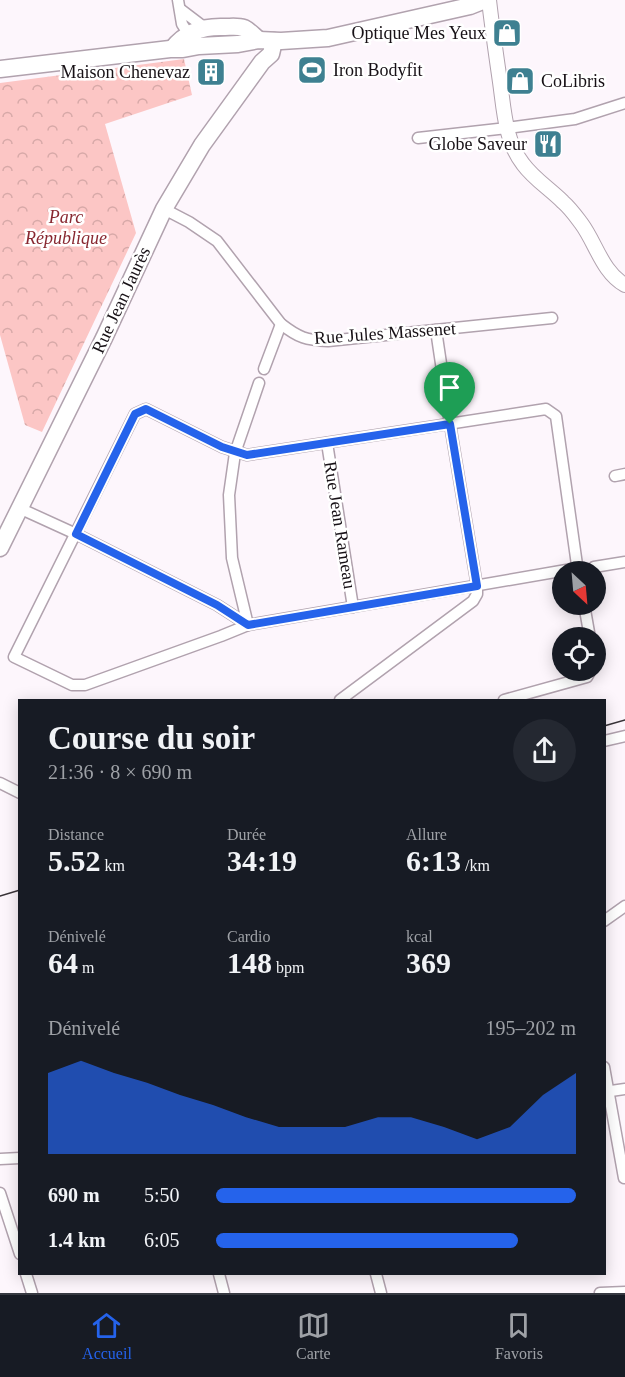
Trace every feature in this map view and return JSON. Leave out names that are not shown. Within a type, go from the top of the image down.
[{"type":"main road","points":[[0,69],[173,48],[180,40],[238,44],[266,40],[328,38],[470,6],[487,0]]},
{"type":"main road","points":[[193,40],[205,28],[239,27],[266,40]]},
{"type":"main road","points":[[238,44],[242,40],[239,27]]},
{"type":"main road","name":"Rue Jean Jaurès","points":[[0,548],[104,338],[164,209],[202,145],[262,62],[259,54],[266,40]]},
{"type":"street","points":[[487,0],[507,128],[515,152],[523,165],[576,215],[604,264],[613,276],[625,285]]},
{"type":"street","points":[[179,5],[205,28]]},
{"type":"street","points":[[179,5],[180,20],[193,40]]},
{"type":"street","points":[[418,138],[575,119],[625,103]]},
{"type":"street","name":"Rue Jules Massenet","points":[[164,209],[217,241],[281,324],[309,340],[328,341],[552,318]]},
{"type":"street","points":[[264,369],[281,324]]},
{"type":"street","points":[[341,699],[473,601],[477,594],[436,330]]},
{"type":"street","points":[[248,625],[232,558],[229,495],[236,453],[259,383]]},
{"type":"street","points":[[552,574],[248,625],[85,685],[72,685],[14,657],[135,414],[146,409],[222,447],[247,455],[546,409],[556,416],[577,561]]},
{"type":"street","name":"Rue Jean Rameau","points":[[327,443],[353,607]]},
{"type":"street","points":[[19,508],[217,605],[248,625]]},
{"type":"street","points":[[606,565],[625,562]]},
{"type":"street","points":[[508,699],[573,681]]},
{"type":"street","points":[[606,741],[625,736]]},
{"type":"street","points":[[0,783],[18,792]]},
{"type":"street","points":[[606,920],[625,906]]},
{"type":"street","points":[[624,1178],[607,1091],[625,1089]]},
{"type":"street","points":[[0,1159],[18,1158]]},
{"type":"street","points":[[0,1193],[18,1248]]},
{"type":"street","points":[[26,1275],[32,1293]]},
{"type":"street","points":[[219,1275],[224,1293]]},
{"type":"street","points":[[376,1275],[381,1293]]},
{"type":"street","points":[[600,1293],[625,1292]]},
{"type":"green space","name":"Parc République","points":[[184,59],[192,95],[105,124],[136,233],[42,432],[25,425],[0,335],[0,83]]},
{"type":"tram line","points":[[606,725],[625,720]]},
{"type":"tram line","points":[[0,896],[18,891]]},
{"type":"place","name":"Optique Mes Yeux","points":[[507,33]]},
{"type":"place","name":"Iron Bodyfit","points":[[312,70]]},
{"type":"place","name":"Maison Chenevaz","points":[[211,72]]},
{"type":"place","name":"CoLibris","points":[[520,81]]},
{"type":"place","name":"Globe Saveur","points":[[548,144]]},
{"type":"route","points":[[146,409],[222,447],[247,455],[450,424],[477,586],[248,625],[217,605],[76,534],[135,414],[146,409]]}]
